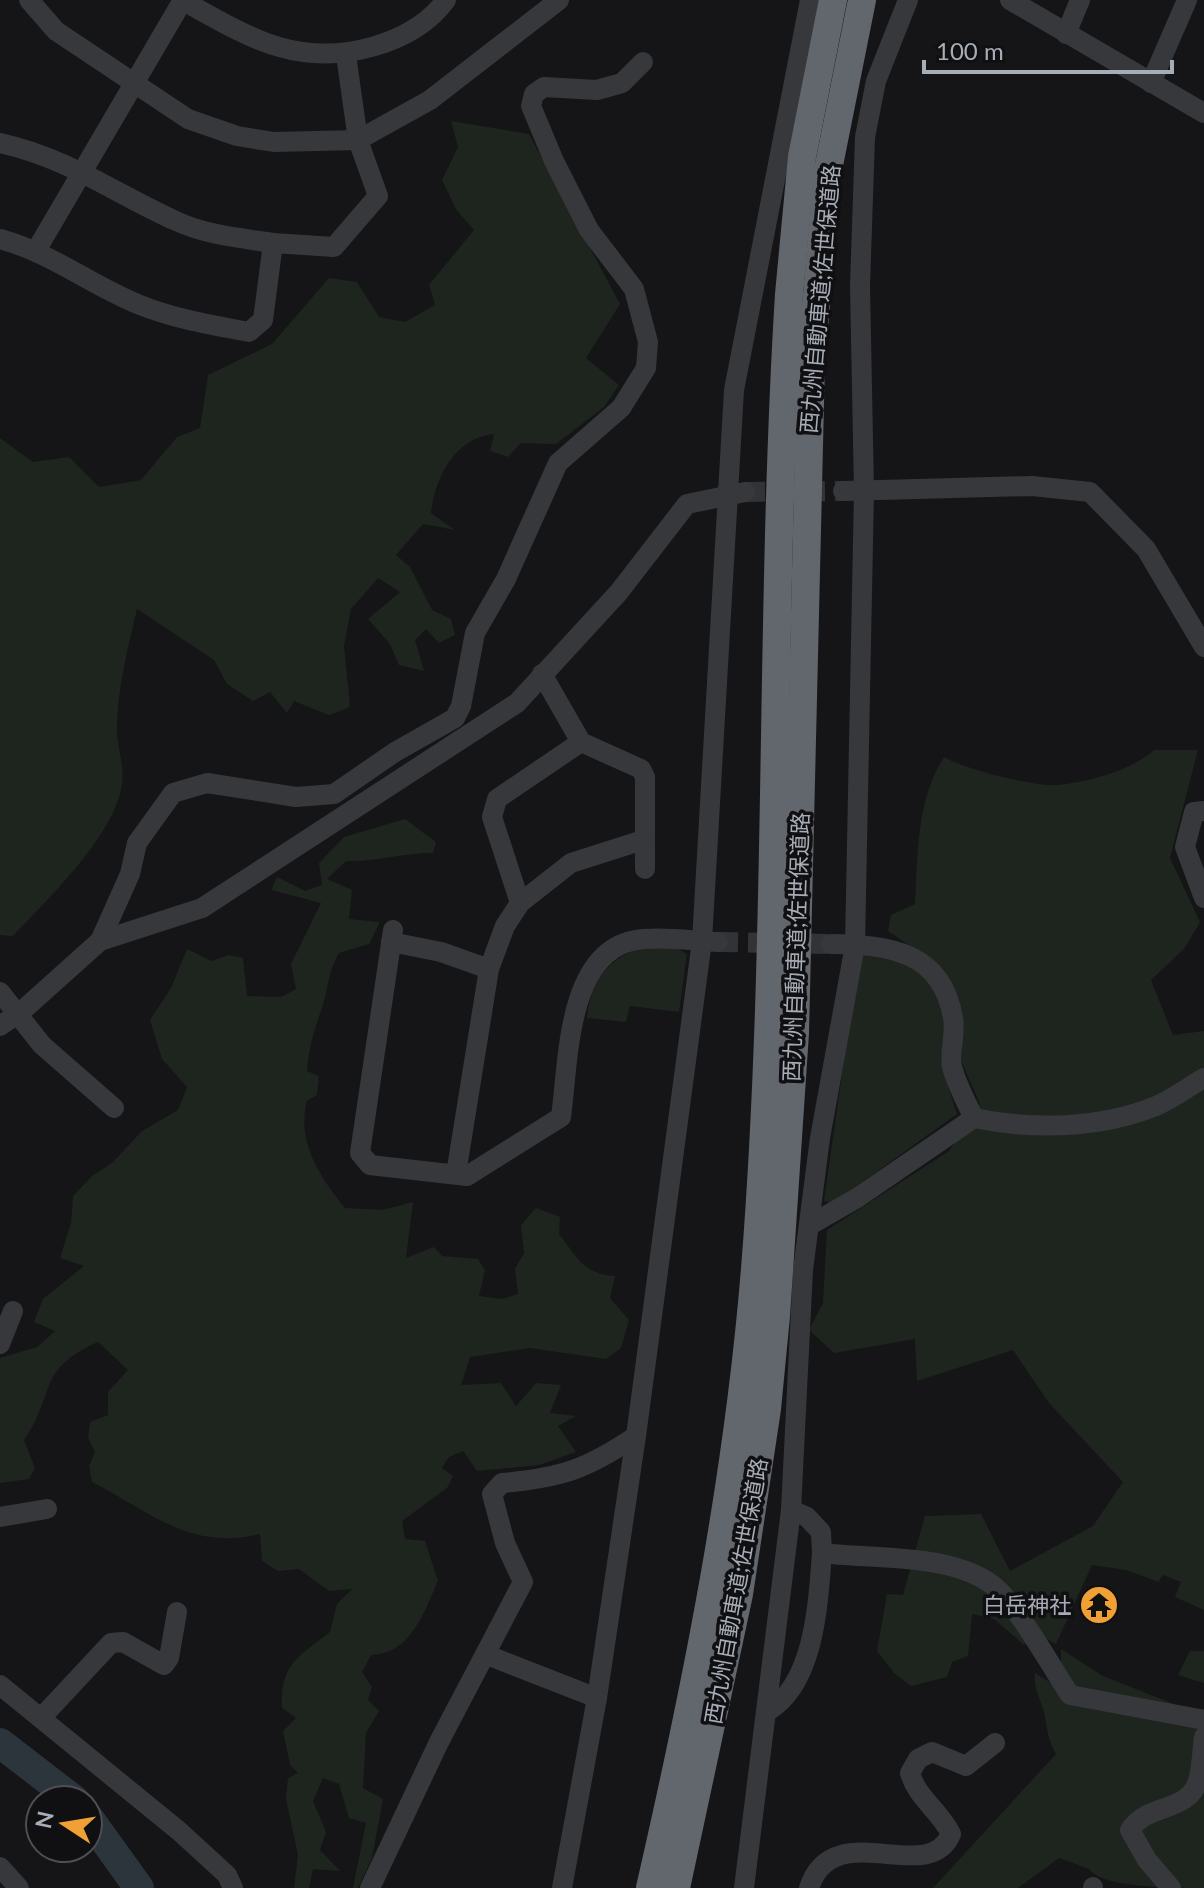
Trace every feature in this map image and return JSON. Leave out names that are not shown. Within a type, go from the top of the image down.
[{"type":"highway","name":"西九州自動車道;佐世保道路","points":[[650,1888],[705,1630],[733,1471],[747,1354],[762,1167],[789,294],[802,157],[833,0]]},
{"type":"highway","name":"西九州自動車道;佐世保道路","points":[[676,1888],[739,1594],[763,1440],[776,1316],[795,1033],[811,362],[828,170],[862,0]]},
{"type":"street","points":[[29,0],[56,31],[188,119],[237,136],[274,142],[358,140],[430,100],[559,0]]},
{"type":"street","points":[[37,249],[183,0],[257,42],[304,54],[346,55],[397,40],[436,14],[446,0]]},
{"type":"street","points":[[562,1888],[597,1698],[710,942],[738,492],[734,390],[810,0]]},
{"type":"street","points":[[744,1888],[791,1510],[803,1270],[820,1138],[855,945],[864,491],[860,286],[865,137],[876,81],[908,0]]},
{"type":"street","points":[[1010,0],[1204,113]]},
{"type":"street","points":[[1066,34],[1080,0]]},
{"type":"street","points":[[1151,83],[1187,0]]},
{"type":"street","points":[[0,143],[51,156],[177,221],[214,233],[273,243],[334,247],[378,196],[358,140],[346,55]]},
{"type":"street","points":[[0,1026],[19,1014],[100,941],[130,874],[137,843],[173,793],[207,783],[296,797],[334,794],[395,752],[455,718],[461,706],[475,633],[506,579],[558,463],[621,408],[646,368],[648,342],[634,289],[589,230],[531,106],[534,94],[544,87],[597,90],[622,83],[643,62]]},
{"type":"street","points":[[0,239],[37,249],[139,304],[191,321],[249,332],[263,320],[273,243]]},
{"type":"street","points":[[843,491],[1032,486],[1090,492],[1146,549],[1204,647]]},
{"type":"street","points":[[100,941],[202,908],[517,703],[619,592],[687,504],[738,492]]},
{"type":"street","points":[[542,674],[581,742],[641,769],[645,777],[645,869]]},
{"type":"street","points":[[520,903],[492,817],[497,799],[581,742]]},
{"type":"street","points":[[1204,811],[1194,812],[1185,847],[1204,898]]},
{"type":"street","points":[[456,1174],[495,946],[520,903],[571,863],[643,840]]},
{"type":"street","points":[[489,969],[392,936],[360,1153],[370,1165],[467,1176],[561,1117],[577,1001],[584,981],[598,961],[619,945],[642,939],[710,942]]},
{"type":"street","points":[[831,944],[904,951],[937,973],[949,997],[954,1022],[951,1064],[974,1118]]},
{"type":"street","points":[[0,992],[64,1067],[114,1108]]},
{"type":"street","points":[[810,1225],[857,1198],[974,1118],[1021,1128],[1113,1119],[1157,1105],[1204,1078]]},
{"type":"street","points":[[0,1344],[13,1311]]},
{"type":"street","points":[[370,1888],[439,1742],[523,1582],[505,1543],[492,1494],[502,1483],[539,1480],[593,1465],[636,1436]]},
{"type":"street","points":[[0,1517],[47,1509]]},
{"type":"street","points":[[768,1711],[785,1700],[796,1684],[818,1613],[821,1532],[807,1517],[791,1510]]},
{"type":"street","points":[[822,1553],[901,1558],[954,1567],[980,1576],[1004,1595],[1070,1695],[1204,1720]]},
{"type":"street","points":[[41,1718],[111,1643],[123,1642],[164,1665],[169,1658],[177,1612]]},
{"type":"street","points":[[487,1655],[597,1698]]},
{"type":"street","points":[[0,1685],[179,1831],[227,1875],[233,1888]]},
{"type":"street","points":[[1171,1888],[1147,1860],[1130,1830],[1144,1813],[1180,1802],[1197,1783],[1204,1737]]},
{"type":"street","points":[[809,1888],[815,1871],[826,1861],[846,1856],[921,1862],[935,1858],[946,1850],[951,1834],[943,1818],[913,1786],[910,1773],[918,1759],[932,1752],[966,1766],[995,1743]]},
{"type":"street","points":[[0,1867],[19,1888]]},
{"type":"shaded area","points":[[451,121],[529,134],[620,304],[586,358],[619,385],[604,407],[556,444],[521,443],[508,457],[490,451],[494,434],[468,443],[449,462],[437,486],[431,513],[455,530],[423,524],[396,555],[410,567],[432,610],[451,619],[455,635],[439,643],[426,629],[415,640],[424,671],[399,665],[390,644],[368,619],[400,592],[378,578],[351,609],[344,646],[350,707],[329,715],[294,701],[287,713],[270,692],[253,701],[227,684],[214,660],[137,609],[119,699],[117,730],[123,777],[117,804],[94,845],[61,885],[13,936],[0,935],[0,438],[33,462],[69,457],[99,487],[141,480],[177,437],[200,428],[208,375],[272,344],[329,278],[357,282],[379,317],[405,322],[435,305],[429,285],[474,230],[457,211],[442,180],[458,147]]},
{"type":"shaded area","points":[[1154,750],[1198,750],[1170,858],[1200,922],[1184,949],[1151,980],[1173,1035],[1204,1031],[1204,1610],[1175,1597],[1181,1582],[1163,1575],[1158,1582],[1126,1570],[1092,1565],[1056,1644],[1035,1633],[1024,1645],[994,1619],[972,1614],[968,1656],[952,1662],[947,1677],[911,1686],[894,1673],[877,1651],[887,1594],[903,1595],[925,1516],[981,1514],[1010,1571],[1093,1526],[1123,1482],[1049,1403],[1013,1350],[917,1381],[915,1339],[834,1353],[809,1330],[823,1303],[827,1230],[949,1151],[980,1104],[962,1063],[961,1012],[935,963],[888,931],[891,915],[915,904],[923,810],[944,757],[999,776],[1057,785],[1108,774],[1134,764]]},
{"type":"shaded area","points":[[405,819],[436,842],[433,853],[346,861],[327,879],[352,890],[349,919],[380,922],[369,944],[339,953],[330,974],[312,1039],[307,1071],[319,1076],[317,1095],[307,1101],[304,1116],[312,1158],[345,1208],[382,1210],[413,1202],[406,1258],[434,1247],[442,1256],[478,1259],[485,1270],[479,1296],[502,1299],[518,1294],[515,1269],[524,1253],[521,1225],[536,1208],[560,1217],[559,1234],[576,1257],[595,1272],[615,1276],[610,1298],[629,1320],[621,1348],[606,1359],[530,1348],[470,1357],[461,1385],[501,1383],[516,1406],[536,1383],[561,1385],[550,1413],[576,1416],[558,1426],[576,1452],[539,1465],[477,1471],[463,1451],[449,1457],[442,1468],[453,1476],[447,1488],[402,1521],[405,1539],[425,1541],[438,1581],[421,1618],[406,1639],[385,1653],[371,1655],[362,1672],[372,1687],[368,1700],[379,1711],[366,1733],[363,1788],[383,1799],[372,1858],[358,1888],[353,1888],[366,1823],[349,1818],[339,1784],[323,1778],[313,1801],[326,1832],[320,1850],[340,1871],[313,1869],[309,1888],[294,1888],[298,1855],[286,1799],[288,1778],[298,1773],[290,1765],[283,1731],[296,1718],[282,1708],[284,1681],[300,1655],[330,1632],[337,1604],[352,1589],[329,1591],[299,1569],[278,1571],[262,1561],[260,1534],[235,1538],[191,1533],[152,1516],[92,1482],[89,1466],[95,1452],[88,1438],[90,1422],[108,1415],[108,1392],[128,1370],[98,1342],[64,1363],[50,1384],[24,1440],[35,1468],[29,1479],[0,1483],[0,1358],[37,1347],[55,1331],[34,1322],[43,1299],[84,1266],[60,1258],[71,1223],[73,1196],[92,1176],[112,1163],[142,1131],[178,1110],[187,1087],[162,1059],[150,1020],[171,988],[187,949],[212,961],[229,955],[243,958],[247,996],[281,997],[296,989],[291,964],[321,903],[271,890],[277,877],[305,891],[322,885],[319,863],[344,837]]},
{"type":"shaded area","points":[[646,946],[678,949],[687,954],[679,1012],[630,1006],[626,1022],[587,1018],[593,992],[604,972],[622,956]]},
{"type":"shaded area","points":[[859,955],[908,963],[931,977],[945,1017],[944,1074],[957,1114],[833,1203],[824,1201]]},
{"type":"shaded area","points":[[1061,1649],[1103,1676],[1204,1716],[1204,1888],[1158,1887],[1108,1880],[1059,1858],[1018,1888],[933,1888],[1056,1754],[1036,1690],[1035,1673],[1061,1689]]},
{"type":"shaded area","points":[[1190,1651],[1204,1651],[1204,1683],[1178,1675]]},
{"type":"waterway","points":[[0,1743],[53,1784]]},
{"type":"waterway","points":[[104,1839],[139,1888]]},
{"type":"tunnel","points":[[745,492],[843,491]]},
{"type":"tunnel","points":[[718,942],[831,944]]},
{"type":"place","name":"白岳神社","points":[[1099,1605]]}]
